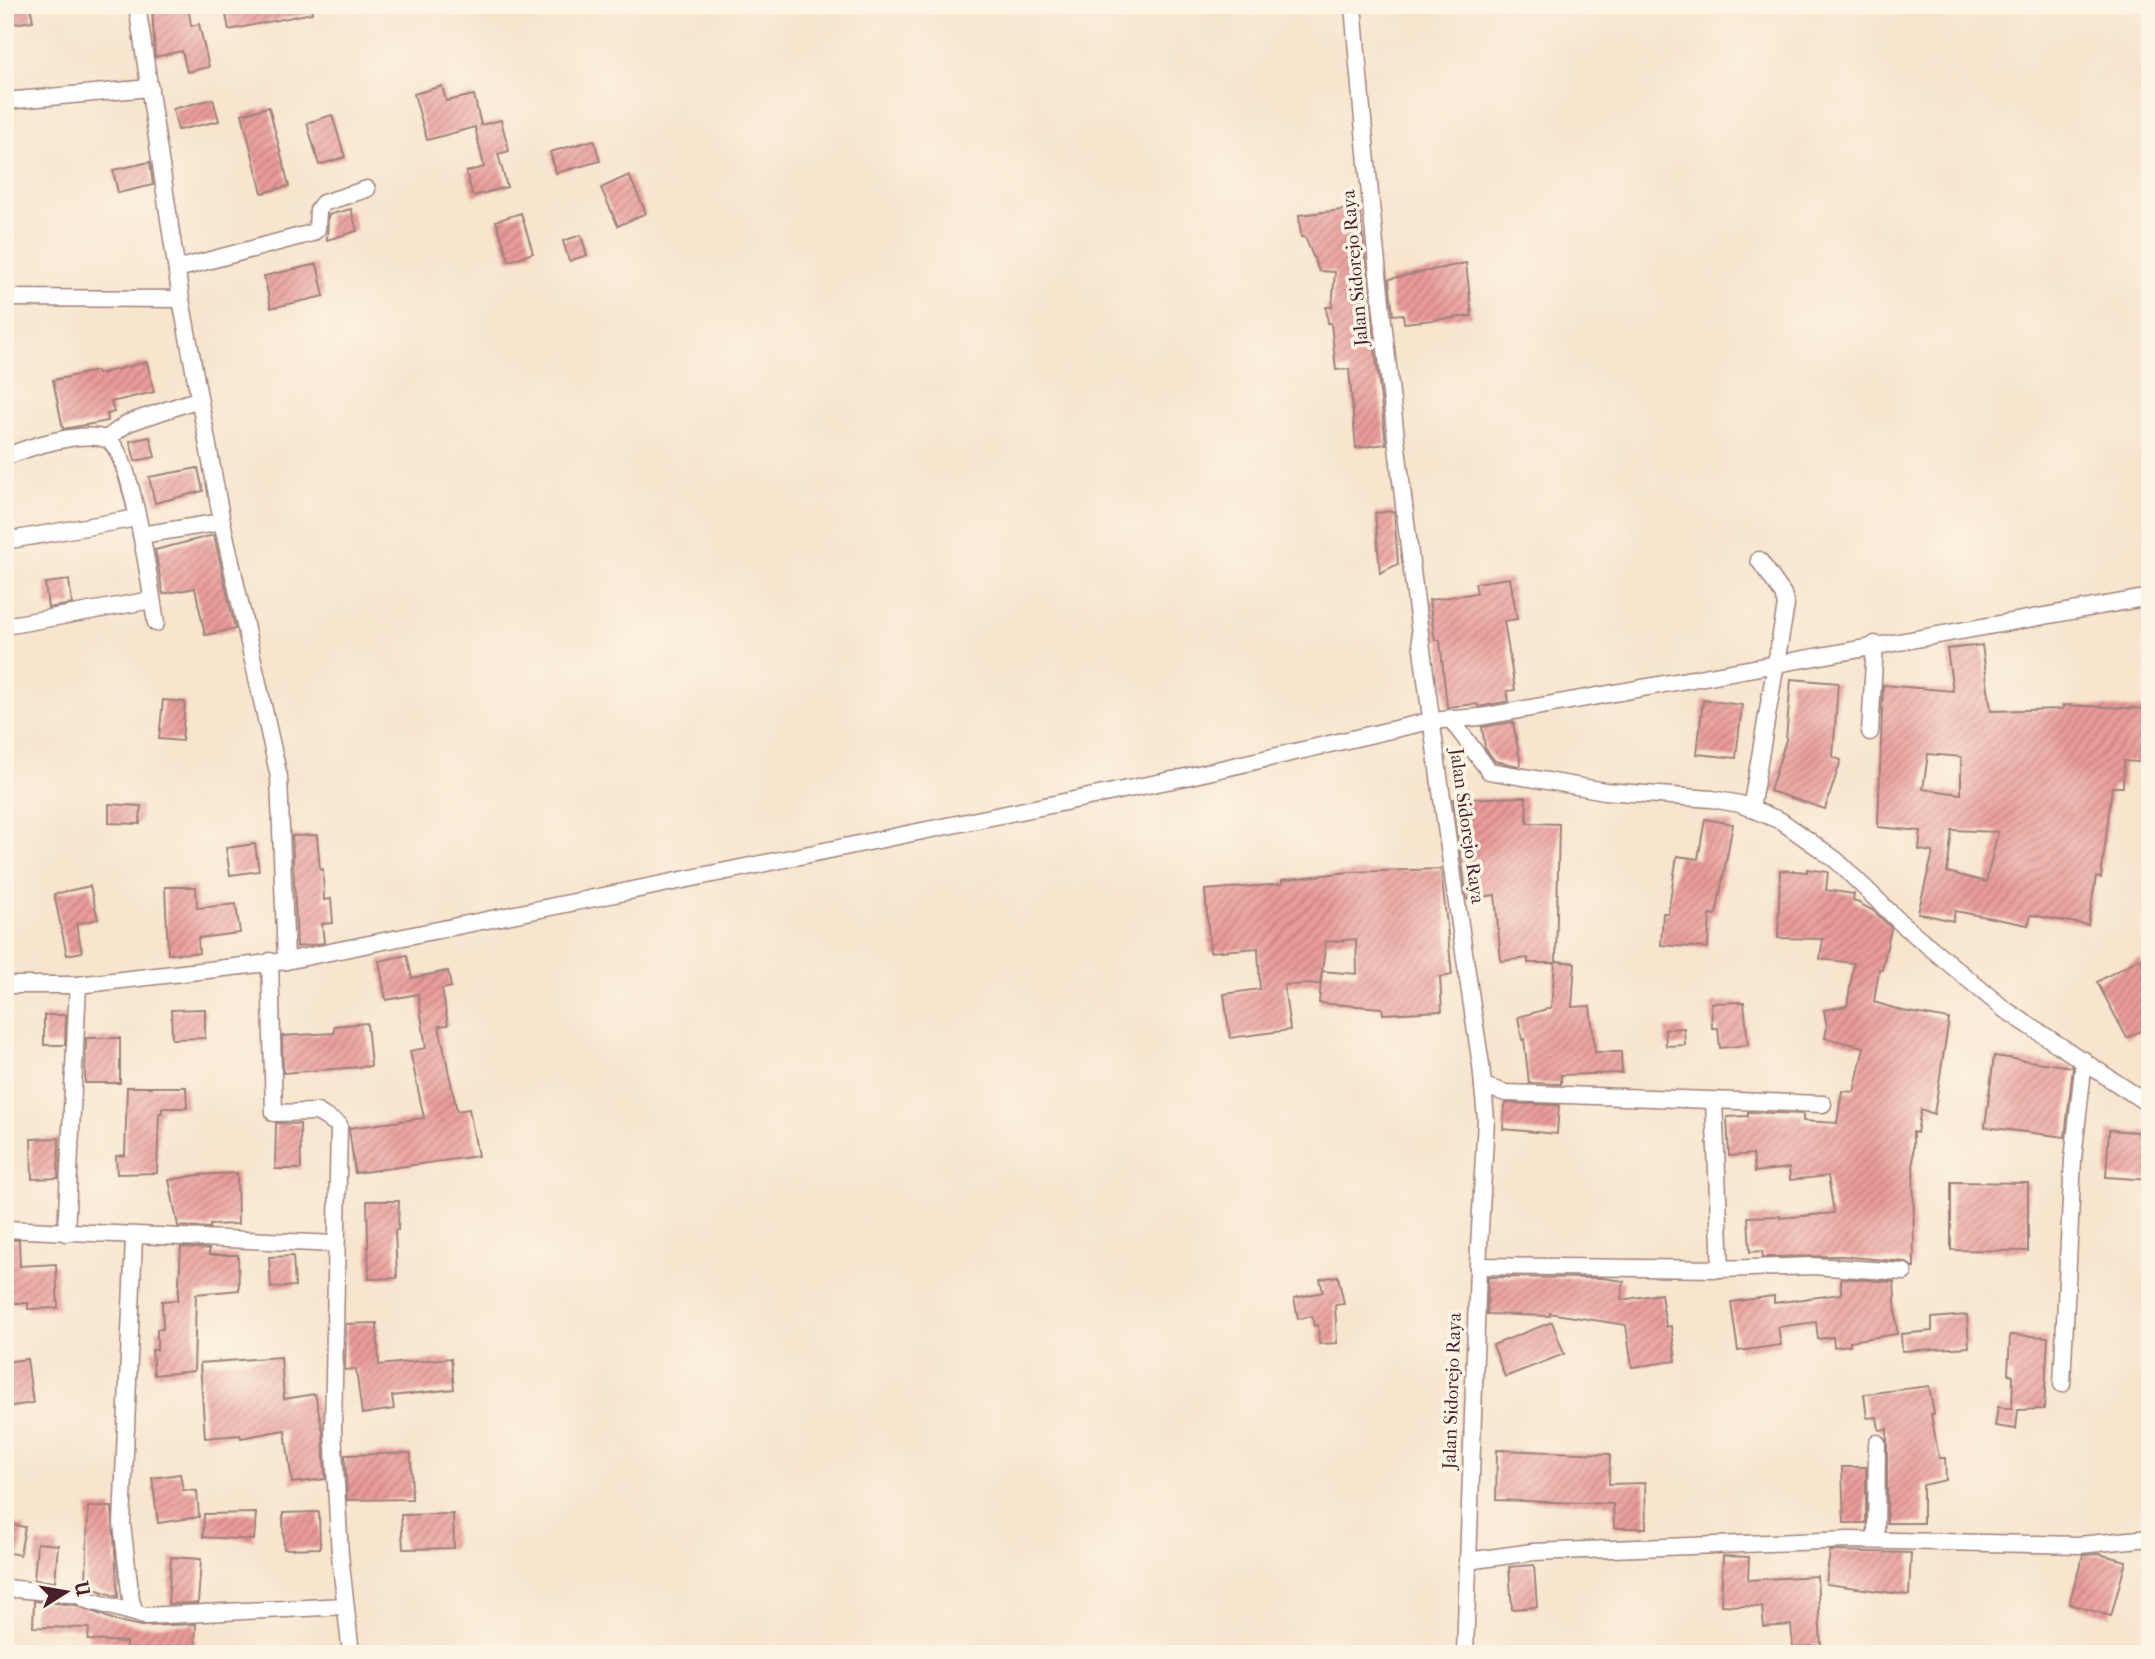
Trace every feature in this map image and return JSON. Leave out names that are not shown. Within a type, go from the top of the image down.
[{"type":"street","points":[[137,5],[181,299],[222,522],[279,777],[274,1113],[317,1112],[339,1125],[333,1431],[345,1606],[351,1654]]},
{"type":"street","name":"Jalan Sidorejo Raya","points":[[1353,5],[1384,355],[1430,721],[1486,1119],[1478,1266],[1465,1654]]},
{"type":"street","points":[[5,101],[150,88]]},
{"type":"street","points":[[177,269],[312,233],[317,229],[318,210],[323,203],[366,189]]},
{"type":"street","points":[[5,298],[181,299]]},
{"type":"street","points":[[106,439],[128,422],[200,399]]},
{"type":"street","points":[[5,457],[65,440],[106,439],[116,445],[122,456],[141,535],[156,623]]},
{"type":"street","points":[[5,541],[137,518]]},
{"type":"street","points":[[141,535],[222,522]]},
{"type":"street","points":[[1751,809],[1786,605],[1783,594],[1759,560]]},
{"type":"street","points":[[5,985],[78,985],[278,961],[1177,779],[1430,721],[1480,717],[1778,661],[2150,597]]},
{"type":"street","points":[[5,626],[152,600]]},
{"type":"street","points":[[1870,732],[1875,644]]},
{"type":"street","points":[[1450,718],[1489,771],[1605,791],[1712,799],[1751,809],[1781,821],[1836,860],[1900,923],[2004,1009],[2150,1105]]},
{"type":"street","points":[[66,1233],[78,985]]},
{"type":"street","points":[[2062,1384],[2073,1159],[2084,1060]]},
{"type":"street","points":[[1483,1086],[1506,1093],[1823,1104]]},
{"type":"street","points":[[1714,1101],[1721,1269]]},
{"type":"street","points":[[5,1229],[134,1237],[337,1244]]},
{"type":"street","points":[[134,1237],[122,1524],[131,1601],[135,1613]]},
{"type":"street","points":[[1478,1266],[1721,1269],[1813,1266],[1904,1272]]},
{"type":"street","points":[[1876,1540],[1877,1443]]},
{"type":"street","points":[[1467,1561],[1533,1552],[1876,1540],[2079,1545],[2150,1538]]},
{"type":"street","points":[[5,1588],[80,1595],[87,1600],[145,1616],[345,1606]]},
{"type":"building","points":[[5,5],[30,5],[33,21],[5,25]]},
{"type":"building","points":[[152,5],[188,5],[191,26],[199,24],[209,67],[187,72],[182,51],[155,57]]},
{"type":"building","points":[[224,5],[311,5],[312,13],[229,30]]},
{"type":"building","points":[[442,86],[446,101],[474,95],[481,125],[501,120],[509,151],[498,154],[507,187],[473,196],[466,172],[484,167],[475,127],[427,140],[414,94]]},
{"type":"building","points":[[213,99],[219,121],[178,130],[173,109]]},
{"type":"building","points":[[269,107],[289,186],[262,193],[242,114]]},
{"type":"building","points":[[332,115],[345,157],[319,165],[307,123]]},
{"type":"building","points":[[594,140],[600,161],[556,173],[550,152]]},
{"type":"building","points":[[150,162],[153,185],[118,193],[113,170]]},
{"type":"building","points":[[629,175],[646,213],[618,226],[601,188]]},
{"type":"building","points":[[1359,208],[1386,444],[1356,448],[1349,369],[1336,370],[1331,323],[1328,323],[1326,307],[1332,307],[1335,272],[1319,271],[1305,237],[1301,237],[1299,215]]},
{"type":"building","points":[[351,209],[357,231],[327,240],[328,215]]},
{"type":"building","points":[[521,213],[533,253],[509,261],[496,221]]},
{"type":"building","points":[[581,235],[587,255],[569,261],[563,241]]},
{"type":"building","points":[[1466,263],[1472,316],[1404,323],[1403,314],[1393,315],[1389,279]]},
{"type":"building","points":[[317,264],[324,296],[271,308],[264,276]]},
{"type":"building","points":[[147,362],[154,392],[111,402],[114,412],[107,414],[108,421],[63,429],[53,380],[97,371],[98,374]]},
{"type":"building","points":[[150,437],[155,457],[135,461],[130,441]]},
{"type":"building","points":[[198,468],[203,491],[155,503],[149,477]]},
{"type":"building","points":[[1394,511],[1398,564],[1380,573],[1375,513]]},
{"type":"building","points":[[214,535],[235,629],[205,635],[195,588],[163,594],[155,550]]},
{"type":"building","points":[[1510,578],[1517,619],[1504,621],[1515,690],[1507,691],[1509,701],[1479,707],[1477,704],[1447,707],[1440,640],[1435,640],[1429,600],[1477,593],[1475,583]]},
{"type":"building","points":[[69,580],[72,604],[48,608],[45,583]]},
{"type":"building","points":[[1982,645],[1991,711],[2063,709],[2063,705],[2150,709],[2150,763],[2124,761],[2123,787],[2112,787],[2101,878],[2096,877],[2088,925],[2031,915],[2028,925],[1955,911],[1953,921],[1918,913],[1933,852],[1919,850],[1921,831],[1878,827],[1883,685],[1953,691],[1947,649]],"holes":[[[1928,754],[1961,757],[1961,794],[1923,789]],[[1952,830],[1998,832],[1986,882],[1947,872]]]},
{"type":"building","points":[[1791,679],[1838,683],[1833,757],[1841,760],[1825,809],[1770,791],[1786,740]]},
{"type":"building","points":[[163,700],[185,702],[182,741],[159,739]]},
{"type":"building","points":[[1703,700],[1742,705],[1736,758],[1697,754]]},
{"type":"building","points":[[1513,722],[1521,765],[1519,766],[1495,761],[1485,748],[1482,727]]},
{"type":"building","points":[[1526,797],[1527,823],[1559,824],[1556,961],[1575,963],[1572,1007],[1590,1006],[1595,1052],[1621,1052],[1622,1073],[1561,1075],[1561,1084],[1529,1083],[1524,1039],[1522,1040],[1518,1017],[1551,1008],[1555,963],[1528,963],[1528,958],[1501,961],[1495,895],[1467,899],[1453,799]]},
{"type":"building","points":[[109,804],[141,806],[140,824],[109,823]]},
{"type":"building","points":[[1705,819],[1733,824],[1716,915],[1710,914],[1708,948],[1661,945],[1663,913],[1668,913],[1677,856],[1698,859]]},
{"type":"building","points":[[317,835],[320,870],[323,869],[324,900],[331,899],[333,923],[322,924],[324,943],[297,947],[292,836]]},
{"type":"building","points":[[255,844],[259,871],[230,875],[226,848]]},
{"type":"building","points":[[1441,869],[1452,975],[1440,977],[1442,1011],[1383,1014],[1382,1008],[1319,1003],[1322,971],[1320,984],[1284,985],[1290,1030],[1230,1038],[1224,994],[1260,989],[1258,948],[1210,952],[1205,890],[1282,884],[1282,880],[1349,872]],"holes":[[[1356,939],[1357,974],[1322,971],[1326,942]]]},
{"type":"building","points":[[1807,869],[1828,872],[1826,890],[1854,894],[1853,900],[1874,911],[1891,928],[1882,970],[1879,969],[1874,1002],[1903,1011],[1949,1019],[1934,1114],[1921,1109],[1917,1133],[1913,1132],[1914,1268],[1905,1262],[1841,1256],[1763,1257],[1762,1251],[1750,1252],[1748,1217],[1780,1218],[1834,1213],[1828,1176],[1790,1180],[1789,1168],[1755,1172],[1753,1154],[1729,1156],[1727,1117],[1748,1116],[1748,1112],[1803,1114],[1803,1121],[1837,1123],[1842,1091],[1854,1092],[1864,1047],[1825,1038],[1827,1027],[1824,1010],[1847,1006],[1854,963],[1820,959],[1823,939],[1778,938],[1780,870],[1807,872]]},
{"type":"building","points":[[90,886],[98,919],[76,924],[82,952],[67,955],[54,894]]},
{"type":"building","points":[[165,887],[196,887],[197,908],[236,904],[240,933],[198,938],[199,953],[168,954]]},
{"type":"building","points":[[407,955],[412,978],[448,971],[451,987],[442,989],[448,1025],[439,1026],[457,1111],[469,1109],[478,1156],[355,1173],[349,1128],[424,1118],[410,1051],[426,1048],[418,994],[386,1000],[379,961]]},
{"type":"building","points":[[2140,958],[2150,976],[2150,1026],[2127,1038],[2097,982]]},
{"type":"building","points":[[1744,1002],[1748,1045],[1720,1048],[1718,1028],[1712,1028],[1711,1003]]},
{"type":"building","points":[[205,1009],[205,1038],[172,1039],[171,1010]]},
{"type":"building","points":[[44,1015],[66,1015],[65,1045],[44,1045]]},
{"type":"building","points":[[367,1023],[371,1066],[283,1073],[282,1036],[334,1033],[334,1026]]},
{"type":"building","points":[[1684,1028],[1685,1045],[1666,1046],[1665,1029]]},
{"type":"building","points":[[86,1038],[120,1038],[120,1083],[85,1083]]},
{"type":"building","points":[[1994,1056],[2073,1067],[2065,1137],[1985,1127]]},
{"type":"building","points":[[127,1087],[186,1087],[187,1108],[162,1108],[162,1113],[159,1113],[157,1173],[117,1174],[116,1156],[125,1155]]},
{"type":"building","points":[[1505,1103],[1559,1105],[1557,1134],[1503,1129]]},
{"type":"building","points":[[276,1123],[300,1124],[301,1169],[275,1169]]},
{"type":"building","points":[[2109,1130],[2150,1133],[2150,1180],[2106,1177]]},
{"type":"building","points":[[59,1138],[58,1178],[32,1179],[31,1139]]},
{"type":"building","points":[[237,1173],[238,1224],[210,1225],[210,1228],[178,1226],[169,1180]]},
{"type":"building","points":[[1951,1182],[2028,1183],[2028,1251],[1951,1250]]},
{"type":"building","points":[[367,1201],[399,1201],[398,1230],[395,1230],[397,1278],[369,1279]]},
{"type":"building","points":[[5,1240],[19,1240],[20,1266],[56,1264],[58,1308],[28,1309],[28,1303],[5,1303]]},
{"type":"building","points":[[181,1247],[209,1249],[209,1255],[238,1255],[239,1290],[196,1294],[194,1371],[154,1375],[152,1350],[157,1350],[157,1329],[163,1329],[162,1301],[178,1300]]},
{"type":"building","points":[[293,1256],[295,1286],[271,1288],[269,1257]]},
{"type":"building","points":[[1338,1276],[1344,1304],[1335,1305],[1337,1343],[1319,1344],[1318,1325],[1314,1326],[1312,1316],[1298,1319],[1294,1298],[1323,1292],[1320,1279]]},
{"type":"building","points":[[1488,1277],[1602,1278],[1624,1281],[1621,1300],[1661,1294],[1666,1327],[1671,1326],[1676,1361],[1632,1367],[1626,1325],[1549,1313],[1550,1316],[1487,1314]]},
{"type":"building","points":[[1841,1278],[1894,1282],[1897,1334],[1850,1341],[1850,1345],[1834,1347],[1833,1337],[1818,1339],[1816,1322],[1778,1327],[1781,1345],[1738,1351],[1731,1302],[1774,1296],[1774,1303],[1841,1294]]},
{"type":"building","points":[[1967,1315],[1969,1347],[1902,1351],[1901,1334],[1932,1331],[1932,1318]]},
{"type":"building","points":[[1552,1322],[1564,1354],[1505,1377],[1493,1345]]},
{"type":"building","points":[[377,1323],[379,1365],[451,1358],[454,1389],[392,1396],[394,1409],[362,1414],[356,1369],[345,1370],[346,1324]]},
{"type":"building","points":[[2010,1335],[2048,1337],[2044,1409],[2018,1410],[2016,1429],[1995,1426],[1998,1407],[2012,1409],[2013,1375],[2008,1374]]},
{"type":"building","points":[[281,1357],[284,1399],[315,1394],[323,1432],[325,1479],[292,1483],[285,1430],[241,1438],[240,1435],[205,1438],[200,1363]]},
{"type":"building","points":[[27,1359],[33,1403],[5,1407],[5,1362]]},
{"type":"building","points":[[1929,1386],[1934,1414],[1931,1414],[1939,1458],[1945,1458],[1946,1480],[1923,1485],[1923,1523],[1887,1523],[1887,1429],[1879,1430],[1877,1417],[1867,1418],[1864,1394]]},
{"type":"building","points":[[1497,1450],[1610,1454],[1609,1484],[1645,1483],[1646,1528],[1614,1528],[1613,1504],[1496,1500]]},
{"type":"building","points":[[411,1453],[412,1499],[347,1500],[345,1455]]},
{"type":"building","points":[[1842,1467],[1866,1467],[1866,1523],[1844,1523]]},
{"type":"building","points":[[180,1474],[183,1490],[197,1491],[199,1517],[158,1523],[152,1478]]},
{"type":"building","points":[[88,1507],[112,1507],[118,1597],[86,1586]]},
{"type":"building","points":[[319,1512],[320,1548],[284,1549],[283,1513]]},
{"type":"building","points":[[256,1513],[254,1540],[203,1537],[204,1514]]},
{"type":"building","points":[[453,1514],[454,1548],[403,1549],[401,1515]]},
{"type":"building","points":[[5,1523],[25,1527],[20,1555],[5,1552]]},
{"type":"building","points":[[37,1543],[58,1545],[55,1582],[34,1580]]},
{"type":"building","points":[[1830,1551],[1911,1553],[1909,1595],[1826,1584]]},
{"type":"building","points":[[2099,1554],[2126,1561],[2111,1616],[2069,1604],[2083,1555]]},
{"type":"building","points":[[1723,1556],[1749,1557],[1748,1580],[1817,1576],[1821,1646],[1793,1647],[1791,1625],[1764,1627],[1762,1607],[1721,1605]]},
{"type":"building","points":[[171,1557],[201,1559],[198,1603],[168,1604]]},
{"type":"building","points":[[1534,1565],[1537,1607],[1512,1609],[1509,1567]]},
{"type":"building","points":[[34,1601],[76,1605],[117,1621],[142,1626],[196,1624],[195,1654],[126,1654],[126,1642],[88,1640],[89,1628],[33,1627]]}]
